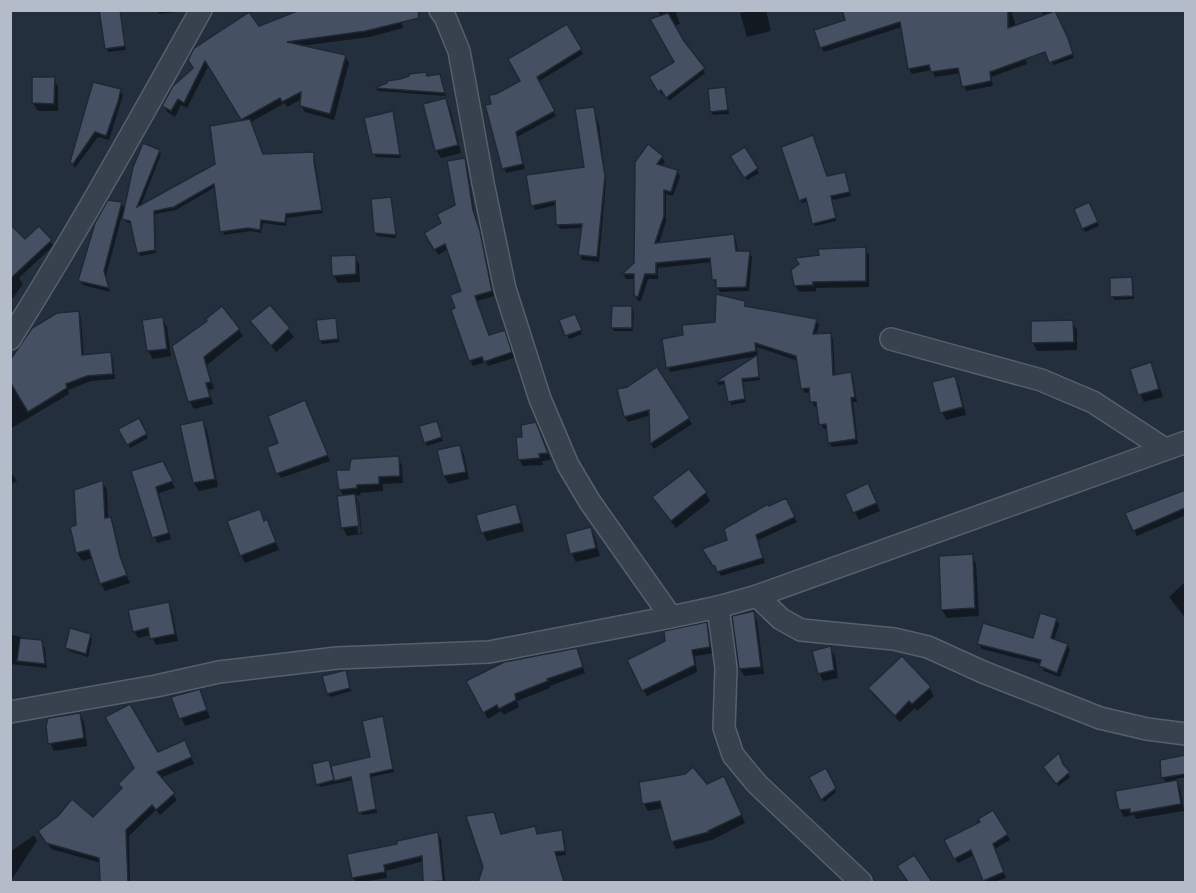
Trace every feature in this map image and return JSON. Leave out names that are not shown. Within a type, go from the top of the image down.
[{"type":"street","points":[[10,339],[51,275],[201,10]]},
{"type":"street","points":[[440,10],[459,51],[505,289],[540,399],[568,465],[590,502],[671,618]]},
{"type":"street","points":[[891,339],[1041,380],[1094,402],[1165,449]]},
{"type":"street","points":[[10,712],[156,686],[219,672],[337,658],[489,652],[671,618],[757,596],[1185,441]]},
{"type":"street","points":[[757,596],[781,619],[801,630],[894,639],[928,647],[983,672],[1100,718],[1147,729],[1185,734]]},
{"type":"street","points":[[718,607],[726,668],[724,728],[733,755],[757,784],[861,882]]},
{"type":"building","points":[[99,10],[120,10],[125,46],[105,49]]},
{"type":"building","points":[[300,10],[418,10],[419,18],[366,31],[287,42],[346,55],[330,114],[300,106],[301,92],[282,102],[280,98],[241,120],[205,61],[184,103],[178,99],[171,111],[162,106],[173,86],[193,68],[188,60],[194,48],[249,12],[259,26]]},
{"type":"building","points":[[842,10],[1008,10],[1008,28],[1055,11],[1073,54],[1049,63],[1045,52],[990,72],[991,81],[962,87],[958,68],[931,72],[929,65],[908,69],[900,22],[820,48],[814,30],[845,20]]},
{"type":"building","points":[[668,13],[684,41],[705,68],[666,98],[661,90],[658,92],[649,77],[674,62],[650,19]]},
{"type":"building","points":[[567,24],[582,49],[537,77],[555,111],[516,132],[523,164],[502,169],[485,105],[491,104],[489,95],[496,94],[520,81],[508,59]]},
{"type":"building","points":[[426,72],[427,76],[440,74],[445,93],[374,88],[387,81],[409,76],[409,74]]},
{"type":"building","points":[[32,77],[55,77],[54,104],[32,103]]},
{"type":"building","points":[[93,82],[121,89],[118,102],[106,136],[95,132],[73,164],[70,162]]},
{"type":"building","points":[[725,87],[728,110],[710,112],[708,89]]},
{"type":"building","points":[[446,98],[458,145],[435,151],[423,104]]},
{"type":"building","points":[[594,107],[605,176],[597,257],[578,255],[582,224],[556,225],[555,201],[531,206],[526,175],[584,167],[575,109]]},
{"type":"building","points":[[393,111],[400,155],[372,154],[364,118]]},
{"type":"building","points":[[250,119],[263,154],[314,152],[322,210],[286,214],[285,223],[261,220],[260,230],[248,228],[220,232],[214,184],[174,207],[154,211],[155,250],[137,253],[130,221],[122,219],[133,167],[143,143],[160,150],[137,207],[215,164],[210,126]]},
{"type":"building","points":[[813,135],[827,176],[845,172],[850,192],[831,196],[836,218],[812,224],[806,198],[799,201],[781,147]]},
{"type":"building","points":[[648,144],[663,156],[657,164],[678,170],[671,192],[664,190],[664,216],[655,243],[734,234],[736,251],[750,251],[746,287],[716,288],[716,280],[712,280],[710,258],[656,263],[656,274],[645,274],[638,297],[634,296],[634,274],[622,274],[634,263],[635,162]]},
{"type":"building","points":[[745,147],[758,168],[744,178],[730,156]]},
{"type":"building","points":[[465,158],[473,210],[480,231],[492,291],[475,296],[489,335],[505,330],[512,352],[484,362],[482,357],[469,361],[451,310],[455,308],[450,295],[461,291],[445,244],[434,250],[424,233],[441,223],[437,214],[455,205],[447,161]]},
{"type":"building","points":[[391,197],[396,235],[374,233],[371,199]]},
{"type":"building","points":[[108,200],[122,202],[104,271],[109,288],[78,281],[95,223]]},
{"type":"building","points":[[1089,202],[1098,222],[1082,229],[1074,209]]},
{"type":"building","points":[[10,224],[25,239],[39,226],[52,240],[10,279]]},
{"type":"building","points":[[866,247],[866,281],[813,282],[813,285],[794,286],[791,270],[799,264],[795,258],[819,255],[818,249]]},
{"type":"building","points":[[356,255],[356,274],[332,276],[331,256]]},
{"type":"building","points":[[1132,277],[1133,296],[1110,297],[1110,278]]},
{"type":"building","points":[[716,294],[745,301],[745,306],[817,319],[813,334],[831,333],[833,375],[851,372],[855,397],[851,398],[856,439],[828,443],[826,424],[819,425],[816,402],[810,402],[809,388],[801,389],[796,356],[755,343],[756,351],[666,368],[662,339],[683,335],[682,325],[715,322]]},
{"type":"building","points":[[270,305],[290,328],[271,346],[250,321]]},
{"type":"building","points":[[222,306],[240,329],[204,357],[211,382],[206,383],[210,397],[188,402],[172,346],[207,321],[206,319]]},
{"type":"building","points":[[612,306],[632,306],[632,328],[611,328]]},
{"type":"building","points":[[79,311],[82,355],[111,352],[113,374],[87,376],[66,384],[67,388],[28,412],[10,382],[10,360],[32,328],[57,313]]},
{"type":"building","points":[[575,314],[582,330],[565,336],[559,320]]},
{"type":"building","points":[[163,317],[167,349],[147,351],[142,320]]},
{"type":"building","points":[[336,318],[338,339],[319,341],[316,320]]},
{"type":"building","points":[[1073,320],[1074,342],[1031,343],[1031,321]]},
{"type":"building","points":[[757,355],[759,377],[742,379],[745,399],[728,402],[724,381],[715,382]]},
{"type":"building","points":[[1151,362],[1159,389],[1138,395],[1130,369]]},
{"type":"building","points":[[657,367],[690,418],[650,444],[649,410],[624,417],[617,389],[627,387]]},
{"type":"building","points":[[955,376],[963,407],[940,413],[932,382]]},
{"type":"building","points":[[305,400],[328,455],[276,474],[267,447],[278,443],[268,416]]},
{"type":"building","points":[[139,418],[147,434],[127,445],[118,429]]},
{"type":"building","points":[[203,420],[215,479],[193,483],[180,425]]},
{"type":"building","points":[[437,421],[442,437],[424,443],[419,426]]},
{"type":"building","points":[[536,422],[548,453],[539,454],[540,458],[518,460],[516,437],[522,437],[521,425]]},
{"type":"building","points":[[460,445],[466,472],[443,476],[437,450]]},
{"type":"building","points":[[399,456],[400,476],[379,477],[379,484],[357,485],[357,488],[339,490],[336,470],[349,470],[351,459]]},
{"type":"building","points":[[163,461],[173,481],[156,487],[169,533],[152,538],[131,471]]},
{"type":"building","points":[[689,469],[707,492],[671,521],[652,497]]},
{"type":"building","points":[[103,480],[105,518],[111,517],[127,575],[100,584],[89,550],[76,553],[70,527],[76,525],[74,490]]},
{"type":"building","points":[[868,483],[877,503],[853,513],[845,494]]},
{"type":"building","points":[[1185,490],[1185,508],[1133,531],[1125,513]]},
{"type":"building","points":[[355,494],[359,526],[341,528],[337,496]]},
{"type":"building","points":[[786,498],[795,517],[756,535],[763,558],[717,572],[702,549],[727,540],[724,529],[768,504],[769,506]]},
{"type":"building","points":[[516,504],[521,523],[481,533],[476,515]]},
{"type":"building","points":[[260,509],[264,521],[267,519],[276,542],[240,556],[227,521]]},
{"type":"building","points":[[591,527],[596,548],[570,554],[565,534]]},
{"type":"building","points":[[973,554],[975,608],[941,610],[939,556]]},
{"type":"building","points":[[169,602],[175,634],[150,639],[148,628],[133,632],[128,610]]},
{"type":"building","points":[[754,611],[761,667],[739,669],[732,616]]},
{"type":"building","points":[[1040,613],[1057,618],[1051,638],[1068,644],[1057,673],[1039,666],[1041,660],[977,644],[983,623],[1033,638]]},
{"type":"building","points":[[707,622],[710,647],[692,650],[695,665],[642,691],[627,660],[665,641],[664,631]]},
{"type":"building","points":[[70,628],[91,634],[86,654],[65,648]]},
{"type":"building","points":[[20,638],[42,640],[45,664],[17,661]]},
{"type":"building","points":[[831,646],[834,670],[818,674],[812,651]]},
{"type":"building","points":[[577,648],[583,667],[547,679],[548,681],[515,694],[516,700],[499,709],[497,705],[483,713],[466,681],[504,662]]},
{"type":"building","points":[[902,656],[931,687],[912,704],[909,701],[895,716],[868,688]]},
{"type":"building","points":[[346,670],[350,688],[327,694],[322,676]]},
{"type":"building","points":[[200,689],[207,710],[179,719],[171,697]]},
{"type":"building","points":[[130,704],[158,752],[185,740],[192,757],[157,772],[175,793],[156,810],[152,805],[126,830],[128,882],[100,882],[99,858],[46,843],[38,831],[58,816],[72,799],[93,817],[122,788],[118,784],[134,768],[105,717]]},
{"type":"building","points":[[80,713],[84,738],[48,744],[46,726],[48,718]]},
{"type":"building","points":[[383,716],[393,769],[370,774],[376,809],[358,813],[351,777],[334,781],[331,766],[370,757],[362,721]]},
{"type":"building","points":[[1059,753],[1063,764],[1070,772],[1056,784],[1043,767]]},
{"type":"building","points":[[1185,755],[1185,774],[1161,778],[1160,760]]},
{"type":"building","points":[[329,760],[334,780],[316,785],[312,764]]},
{"type":"building","points":[[693,767],[707,784],[724,776],[742,815],[709,832],[671,842],[660,801],[642,804],[639,782],[685,774]]},
{"type":"building","points":[[826,768],[836,788],[821,800],[809,777]]},
{"type":"building","points":[[1177,780],[1181,804],[1130,813],[1130,809],[1119,810],[1115,791]]},
{"type":"building","points":[[993,810],[1008,834],[993,844],[1004,872],[983,881],[971,850],[954,859],[944,840],[980,822],[978,819]]},
{"type":"building","points":[[494,812],[501,834],[535,826],[537,834],[562,830],[565,851],[555,852],[564,882],[478,882],[483,867],[466,816]]},
{"type":"building","points":[[438,832],[443,881],[423,882],[422,856],[384,865],[385,872],[352,878],[347,854],[397,844],[397,841]]},
{"type":"building","points":[[914,855],[932,882],[908,882],[897,866]]}]
